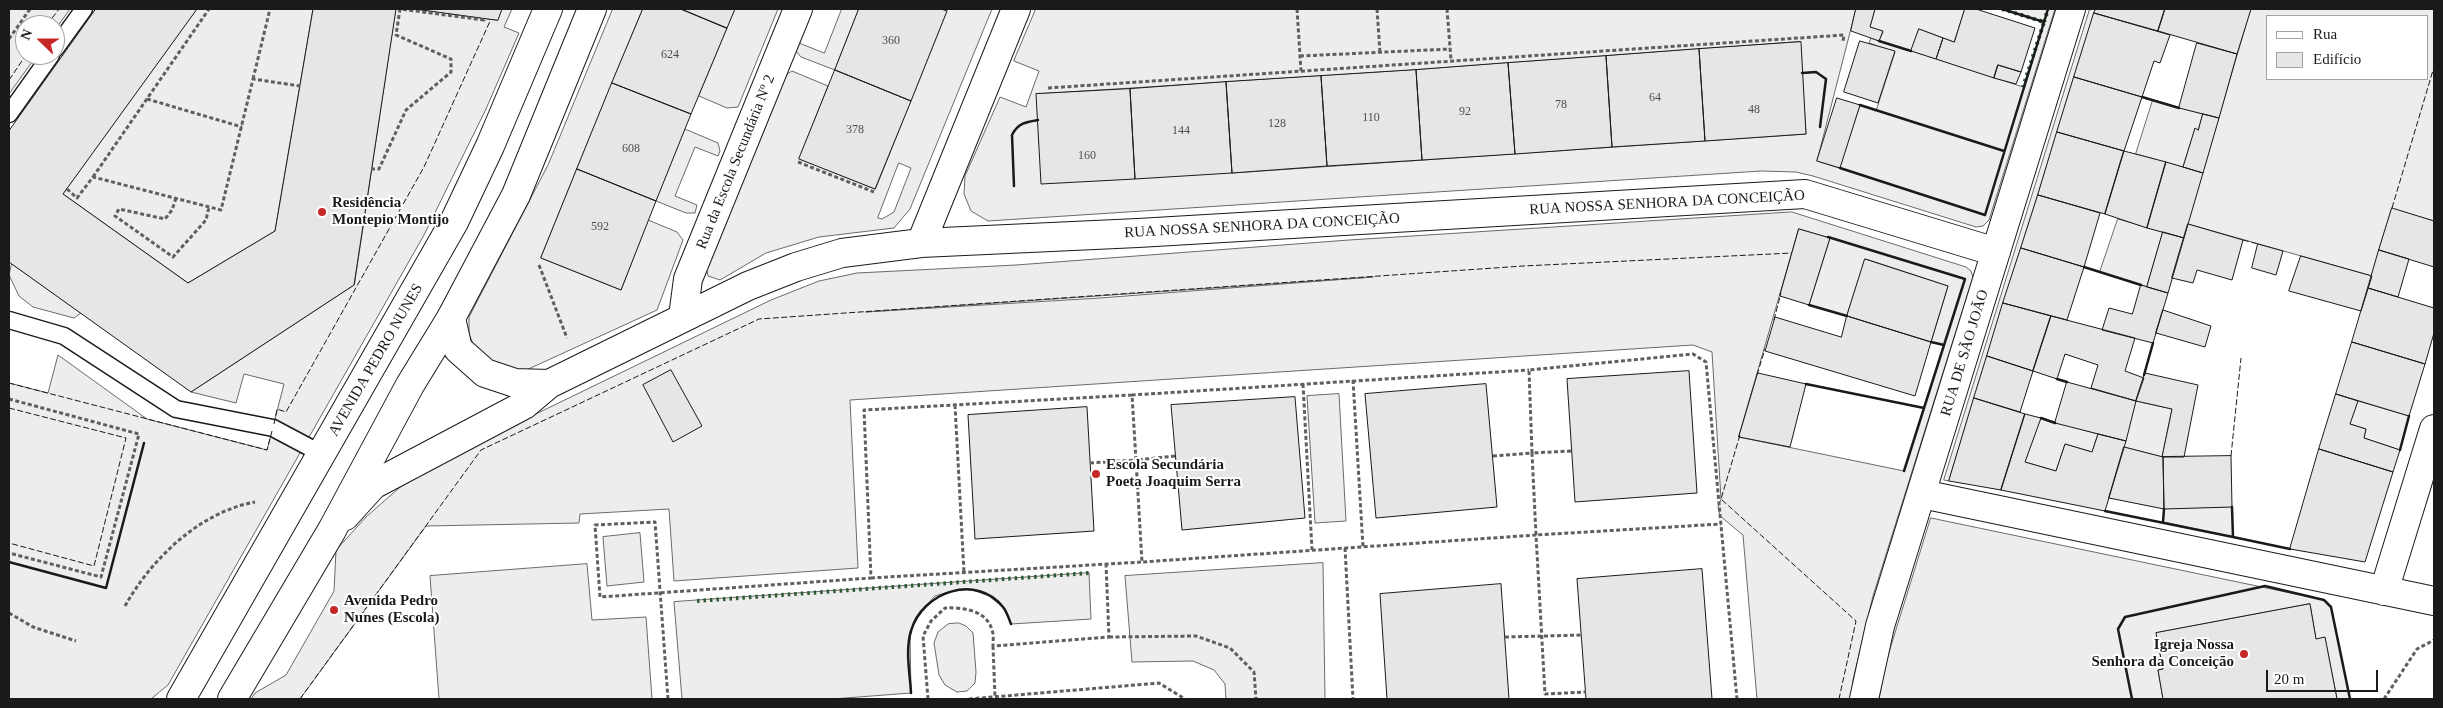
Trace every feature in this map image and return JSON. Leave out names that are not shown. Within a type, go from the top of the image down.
[{"type":"street","name":"AVENIDA PEDRO NUNES","points":[[181,699],[454,222],[490,146],[548,9]]},
{"type":"street","points":[[232,699],[332,530],[410,385],[451,318],[516,194],[592,9]]},
{"type":"street","name":"Rua da Escola Secundária Nº 2","points":[[683,317],[688,279],[798,9]]},
{"type":"street","points":[[921,243],[1016,9]]},
{"type":"street","name":"RUA DE SÃO JOÃO","points":[[1864,699],[1880,626],[2071,9]]},
{"type":"street","name":"RUA NOSSA SENHORA DA CONCEIÇÃO","points":[[332,530],[373,485],[524,406],[549,384],[748,286],[842,253],[921,243],[1148,233],[1805,194],[1996,252]]},
{"type":"street","name":"RUA NOSSA SENHORA DA CONCEIÇÃO","points":[[451,318],[458,349],[485,373],[515,383],[549,384]]},
{"type":"street","points":[[2384,591],[2434,429]]},
{"type":"street","points":[[1922,494],[2434,601]]},
{"type":"lane","points":[[65,36],[84,9]]},
{"type":"lane","points":[[9,114],[44,65]]},
{"type":"lane","points":[[9,320],[64,336],[176,409],[273,428],[322,454]]},
{"type":"path","points":[[9,39],[30,9]]},
{"type":"path","points":[[67,189],[77,198],[209,9]]},
{"type":"path","points":[[93,177],[221,210],[270,9]]},
{"type":"path","points":[[371,169],[379,169],[406,110],[451,72],[452,59],[396,35],[400,9],[484,20],[484,18]]},
{"type":"path","points":[[1297,9],[1301,71]]},
{"type":"path","points":[[1377,9],[1380,53]]},
{"type":"path","points":[[1447,9],[1451,61]]},
{"type":"path","points":[[1048,88],[1844,35],[1843,41]]},
{"type":"path","points":[[1300,56],[1450,49]]},
{"type":"path","points":[[253,79],[300,86]]},
{"type":"path","points":[[147,99],[242,127]]},
{"type":"path","points":[[798,162],[874,192]]},
{"type":"path","points":[[176,198],[172,210],[165,219],[119,209],[115,216],[173,257],[206,220],[209,207]]},
{"type":"path","points":[[539,265],[567,338]]},
{"type":"path","points":[[872,578],[864,410],[1529,370],[1693,354],[1706,362],[1737,699]]},
{"type":"path","points":[[1529,370],[1536,535],[1546,699]]},
{"type":"path","points":[[1353,380],[1363,547]]},
{"type":"path","points":[[1303,384],[1312,550]]},
{"type":"path","points":[[1132,395],[1142,562]]},
{"type":"path","points":[[9,399],[139,434],[100,577],[9,553]]},
{"type":"path","points":[[955,405],[964,573]]},
{"type":"path","points":[[1493,456],[1571,450]]},
{"type":"path","points":[[1090,463],[1175,456]]},
{"type":"path","points":[[125,606],[137,584],[186,534],[238,505],[258,501]]},
{"type":"path","points":[[668,699],[660,593],[655,522],[595,525],[600,597],[660,593],[872,578],[1721,524]]},
{"type":"path","points":[[1345,548],[1353,699]]},
{"type":"path","points":[[1106,564],[1109,637]]},
{"type":"path","points":[[928,699],[922,636],[931,621],[945,608],[961,607],[978,613],[992,628],[995,697]]},
{"type":"path","points":[[9,613],[33,627],[76,641]]},
{"type":"path","points":[[1505,637],[1582,634]]},
{"type":"path","points":[[993,646],[1109,637],[1196,636],[1230,648],[1254,672],[1256,699]]},
{"type":"path","points":[[2384,699],[2417,649],[2434,640]]},
{"type":"path","points":[[969,699],[1158,683],[1185,699]]},
{"type":"path","points":[[1545,694],[1586,692]]},
{"type":"shaded area","points":[[9,9],[70,9],[65,16],[15,15],[15,65],[30,65],[9,94]]},
{"type":"shaded area","points":[[197,9],[313,9],[275,231],[188,283],[63,194]]},
{"type":"shaded area","points":[[396,9],[415,9],[497,20],[502,9],[512,9],[504,27],[519,33],[486,109],[424,235],[168,685],[151,699],[9,699],[9,383],[48,393],[58,355],[147,419],[267,450],[284,384],[244,374],[236,403],[191,392],[354,285]]},
{"type":"shaded area","points":[[613,9],[643,9],[541,258],[621,290],[648,220],[677,232],[683,240],[657,310],[522,372],[494,369],[477,353],[469,334],[469,317],[548,165]]},
{"type":"shaded area","points":[[735,9],[778,9],[738,107],[727,108],[699,96]]},
{"type":"shaded area","points":[[842,9],[859,9],[835,70],[801,57],[796,51],[799,43],[824,53]]},
{"type":"shaded area","points":[[948,9],[992,9],[910,209],[894,228],[819,237],[766,253],[720,280],[708,276],[706,266],[784,76],[792,71],[828,86],[800,159],[875,189]],"holes":[[[899,163],[911,168],[894,212],[882,219],[878,218]]]},
{"type":"shaded area","points":[[1036,9],[1856,9],[1817,161],[1839,168],[1860,105],[1876,111],[1895,52],[1869,43],[1871,38],[1879,41],[1883,32],[1870,27],[1875,9],[1965,9],[1954,42],[1919,29],[1912,51],[2023,87],[2044,22],[2002,9],[2055,9],[1989,220],[1983,226],[1976,227],[1813,176],[1796,172],[1761,171],[988,221],[971,211],[964,194],[965,176],[1000,97],[1026,107],[1039,71],[1014,61]],"holes":[[[1800,42],[1806,134],[1232,173],[1037,94],[1416,70]]]},
{"type":"shaded area","points":[[2090,9],[2096,9],[1949,481],[1944,480]]},
{"type":"shaded area","points":[[2251,9],[2434,9],[2434,221],[2392,209],[2372,276],[2188,224]]},
{"type":"shaded area","points":[[2153,100],[2203,114],[2198,130],[2195,129],[2183,167],[2136,154]]},
{"type":"shaded area","points":[[685,129],[718,143],[720,151],[718,156],[695,147],[675,196],[697,205],[695,213],[686,213],[656,201]]},
{"type":"shaded area","points":[[1792,212],[1966,267],[1971,271],[1973,277],[1873,596],[1853,680],[1851,699],[1757,699],[1743,535],[1720,516],[1718,507],[1721,499],[1712,352],[1693,345],[850,400],[858,568],[674,581],[669,509],[580,514],[579,523],[426,526],[300,699],[251,699],[255,693],[286,675],[334,591],[336,550],[366,517],[399,488],[429,467],[478,442],[771,300],[819,281],[857,273],[1016,265],[1349,240]],"holes":[[[1799,229],[1830,238],[1809,305],[1847,316],[1866,259],[1948,286],[1931,342],[1944,345],[1904,471],[1739,437]],[[1373,277],[1100,298],[866,312]]]},
{"type":"shaded area","points":[[2118,219],[2163,232],[2147,287],[2100,272]]},
{"type":"shaded area","points":[[12,264],[81,313],[74,318],[33,307],[19,296],[9,275]]},
{"type":"shaded area","points":[[1339,394],[1346,521],[1315,523],[1307,396]]},
{"type":"shaded area","points":[[2136,401],[2172,409],[2162,457],[2124,447]]},
{"type":"shaded area","points":[[2358,401],[2409,416],[2400,450],[2364,438],[2366,429],[2350,424]]},
{"type":"shaded area","points":[[2041,418],[2098,434],[2092,452],[2065,444],[2056,471],[2025,462]]},
{"type":"shaded area","points":[[2232,507],[2233,537],[2163,522],[2164,509]]},
{"type":"shaded area","points":[[1931,518],[2324,600],[2331,607],[2350,699],[2337,699],[2325,638],[2316,639],[2310,604],[2157,633],[2163,669],[2158,670],[2163,699],[1879,699],[1886,662]]},
{"type":"shaded area","points":[[640,533],[644,582],[607,586],[603,537]]},
{"type":"shaded area","points":[[1323,563],[1325,699],[1226,699],[1225,684],[1214,670],[1193,661],[1132,662],[1125,576]]},
{"type":"shaded area","points":[[587,564],[592,620],[646,617],[652,699],[439,699],[430,576]]},
{"type":"shaded area","points":[[1089,573],[1091,619],[1011,624],[1003,607],[989,596],[970,589],[935,596],[916,617],[910,632],[911,693],[832,699],[682,699],[674,602]]},
{"type":"shaded area","points":[[959,623],[966,626],[973,633],[976,672],[975,683],[967,691],[957,692],[945,685],[939,675],[934,643],[938,632],[948,624]]},
{"type":"building","name":"Residência Montepio Montijo","points":[[96,9],[197,9],[63,194],[188,283],[275,231],[313,9],[396,9],[354,285],[191,392],[9,262],[9,131],[56,65],[65,65],[65,52]]},
{"type":"building","points":[[415,9],[502,9],[498,20]]},
{"type":"building","points":[[643,9],[681,9],[727,28],[691,114],[612,83]]},
{"type":"building","points":[[681,9],[735,9],[727,28]]},
{"type":"building","points":[[859,9],[941,9],[947,11],[911,101],[835,70]]},
{"type":"building","points":[[1856,9],[1875,9],[1870,27],[1883,31],[1879,41],[1851,31]]},
{"type":"building","points":[[1965,9],[1976,9],[2035,28],[2021,72],[1998,65],[1994,78],[1936,59],[1943,38],[1954,42]]},
{"type":"building","points":[[2096,9],[2165,9],[2158,31],[2094,13]]},
{"type":"building","points":[[2165,9],[2251,9],[2237,54],[2158,31]]},
{"type":"building","points":[[2094,13],[2170,35],[2160,63],[2154,61],[2142,97],[2074,77]]},
{"type":"building","points":[[1919,29],[1943,38],[1936,59],[1911,51]]},
{"type":"building","points":[[1860,41],[1895,51],[1878,103],[1844,92]]},
{"type":"building","points":[[1801,42],[1806,134],[1705,141],[1699,49]]},
{"type":"building","points":[[2197,43],[2237,54],[2219,118],[2179,108]]},
{"type":"building","points":[[1699,49],[1705,141],[1612,147],[1606,56]]},
{"type":"building","points":[[1606,56],[1612,147],[1515,154],[1508,63]]},
{"type":"building","points":[[1508,63],[1515,154],[1422,160],[1416,70]]},
{"type":"building","points":[[1998,65],[2021,72],[2016,84],[1994,78]]},
{"type":"building","points":[[835,70],[911,101],[875,189],[799,159]]},
{"type":"building","points":[[1416,70],[1422,160],[1327,166],[1321,76]]},
{"type":"building","points":[[1321,76],[1327,166],[1232,173],[1226,82]]},
{"type":"building","points":[[2074,77],[2142,97],[2124,151],[2057,132]]},
{"type":"building","points":[[1226,82],[1232,173],[1135,179],[1130,89]]},
{"type":"building","points":[[612,83],[691,114],[656,201],[577,169]]},
{"type":"building","points":[[1130,89],[1135,179],[1041,184],[1036,94]]},
{"type":"building","points":[[1837,98],[1860,105],[1840,168],[1817,161]]},
{"type":"building","points":[[2203,114],[2219,118],[2203,173],[2183,167],[2195,128],[2198,130]]},
{"type":"building","points":[[2057,132],[2124,151],[2105,214],[2038,195]]},
{"type":"building","points":[[2124,151],[2166,162],[2147,228],[2105,214]]},
{"type":"building","points":[[2166,162],[2203,173],[2184,238],[2147,228]]},
{"type":"building","points":[[577,169],[656,201],[621,290],[541,258]]},
{"type":"building","points":[[2038,195],[2100,213],[2084,267],[2021,248]]},
{"type":"building","points":[[2392,208],[2434,221],[2434,267],[2379,250]]},
{"type":"building","points":[[2188,224],[2243,240],[2232,280],[2197,270],[2193,283],[2172,278]]},
{"type":"building","points":[[1799,229],[1830,238],[1809,305],[1780,296]]},
{"type":"building","points":[[2163,232],[2184,238],[2168,293],[2147,287]]},
{"type":"building","points":[[2258,244],[2283,251],[2276,275],[2252,268]]},
{"type":"building","points":[[2021,248],[2084,267],[2067,320],[2003,303]]},
{"type":"building","points":[[2379,250],[2409,259],[2398,297],[2368,288]]},
{"type":"building","points":[[2301,256],[2372,276],[2361,311],[2289,291]]},
{"type":"building","points":[[1865,259],[1948,286],[1931,342],[1847,316]]},
{"type":"building","points":[[2141,285],[2168,293],[2153,343],[2102,330],[2109,308],[2132,314]]},
{"type":"building","points":[[2368,288],[2434,308],[2434,333],[2425,364],[2352,342]]},
{"type":"building","points":[[2003,303],[2051,316],[2033,371],[1987,356]]},
{"type":"building","points":[[2163,310],[2211,326],[2205,347],[2156,333]]},
{"type":"building","points":[[1847,316],[1931,342],[1915,396],[1765,351],[1775,317],[1841,337]]},
{"type":"building","points":[[2051,316],[2135,338],[2125,371],[2144,378],[2136,401],[2091,388],[2098,365],[2065,354],[2057,379],[2033,371]]},
{"type":"building","points":[[2352,342],[2425,364],[2409,416],[2336,394]]},
{"type":"building","points":[[1987,356],[2033,371],[2020,412],[1974,398]]},
{"type":"building","points":[[671,370],[702,426],[673,442],[643,385]]},
{"type":"building","points":[[1689,371],[1697,493],[1575,502],[1567,379]]},
{"type":"building","points":[[1758,373],[1806,384],[1790,447],[1739,437]]},
{"type":"building","points":[[2145,373],[2198,385],[2184,457],[2162,457],[2172,409],[2136,401]]},
{"type":"building","points":[[2067,382],[2136,401],[2126,441],[2055,423]]},
{"type":"building","points":[[1486,384],[1497,507],[1376,518],[1365,394]]},
{"type":"building","points":[[2336,394],[2358,401],[2350,424],[2366,429],[2364,438],[2400,450],[2393,472],[2319,449]]},
{"type":"building","points":[[1295,397],[1305,518],[1182,530],[1171,405]]},
{"type":"building","points":[[1974,398],[2025,414],[2001,490],[1949,481]]},
{"type":"building","points":[[1087,407],[1094,531],[975,539],[968,415]]},
{"type":"building","points":[[2025,414],[2041,418],[2025,462],[2056,471],[2065,444],[2092,452],[2098,434],[2126,441],[2105,511],[2001,490]]},
{"type":"building","points":[[2124,447],[2163,457],[2164,509],[2109,498]]},
{"type":"building","points":[[2319,449],[2393,472],[2365,562],[2290,549]]},
{"type":"building","points":[[2231,456],[2232,507],[2164,509],[2163,457]]},
{"type":"building","points":[[1702,569],[1712,699],[1586,699],[1577,579]]},
{"type":"building","points":[[1501,584],[1509,699],[1387,699],[1380,594]]},
{"type":"building","name":"Igreja Nossa Senhora da Conceição","points":[[2310,604],[2316,639],[2325,637],[2337,699],[2163,699],[2158,670],[2163,669],[2156,633]]},
{"type":"hedge","points":[[2002,9],[2044,22],[2023,87]]},
{"type":"hedge","points":[[2044,22],[2048,9]]},
{"type":"hedge","points":[[697,601],[1089,573]]},
{"type":"fence","points":[[54,15],[59,9]]},
{"type":"fence","points":[[274,424],[277,409],[286,412],[424,167],[491,19]]},
{"type":"fence","points":[[9,80],[19,65]]},
{"type":"fence","points":[[2392,208],[2434,67]]},
{"type":"fence","points":[[2243,240],[2258,244]]},
{"type":"fence","points":[[300,699],[481,450],[759,319],[1523,266],[1792,253]]},
{"type":"fence","points":[[1774,320],[1781,293]]},
{"type":"fence","points":[[1757,375],[1765,349]]},
{"type":"fence","points":[[2231,456],[2241,358]]},
{"type":"fence","points":[[9,383],[267,450],[272,431]]},
{"type":"fence","points":[[9,408],[126,438],[94,566],[9,543]]},
{"type":"fence","points":[[1740,435],[1721,499],[1856,621],[1839,699]]},
{"type":"wall","points":[[2002,9],[2044,22]]},
{"type":"wall","points":[[1840,168],[1985,215],[2048,9]]},
{"type":"wall","points":[[1879,41],[1911,51]]},
{"type":"wall","points":[[1802,73],[1816,72],[1826,79],[1820,127]]},
{"type":"wall","points":[[2142,97],[2179,108]]},
{"type":"wall","points":[[1860,105],[2004,151]]},
{"type":"wall","points":[[1014,186],[1012,135],[1014,131],[1026,122],[1038,120]]},
{"type":"wall","points":[[1828,237],[1965,279],[1904,471]]},
{"type":"wall","points":[[2084,267],[2141,285]]},
{"type":"wall","points":[[1809,305],[1847,316]]},
{"type":"wall","points":[[1931,342],[1944,345]]},
{"type":"wall","points":[[2144,375],[2153,343]]},
{"type":"wall","points":[[2057,379],[2067,382]]},
{"type":"wall","points":[[1806,384],[1924,408]]},
{"type":"wall","points":[[2400,450],[2409,416]]},
{"type":"wall","points":[[2041,418],[2055,423]]},
{"type":"wall","points":[[9,562],[106,588],[144,443]]},
{"type":"wall","points":[[2105,511],[2233,537],[2232,507]]},
{"type":"wall","points":[[2163,522],[2164,509]]},
{"type":"wall","points":[[2233,537],[2290,549]]},
{"type":"wall","points":[[2132,699],[2118,629],[2125,617],[2265,586],[2324,600],[2331,607],[2350,699]]},
{"type":"wall","points":[[911,693],[908,654],[909,638],[917,617],[926,606],[938,597],[965,589],[979,591],[992,597],[1003,607],[1011,624]]},
{"type":"place","name":"Residência Montepio Montijo","points":[[322,212]]},
{"type":"place","name":"Escola Secundária Poeta Joaquim Serra","points":[[1096,474]]},
{"type":"place","name":"Avenida Pedro Nunes (Escola)","points":[[334,610]]},
{"type":"place","name":"Igreja Nossa Senhora da Conceição","points":[[2244,654]]}]
